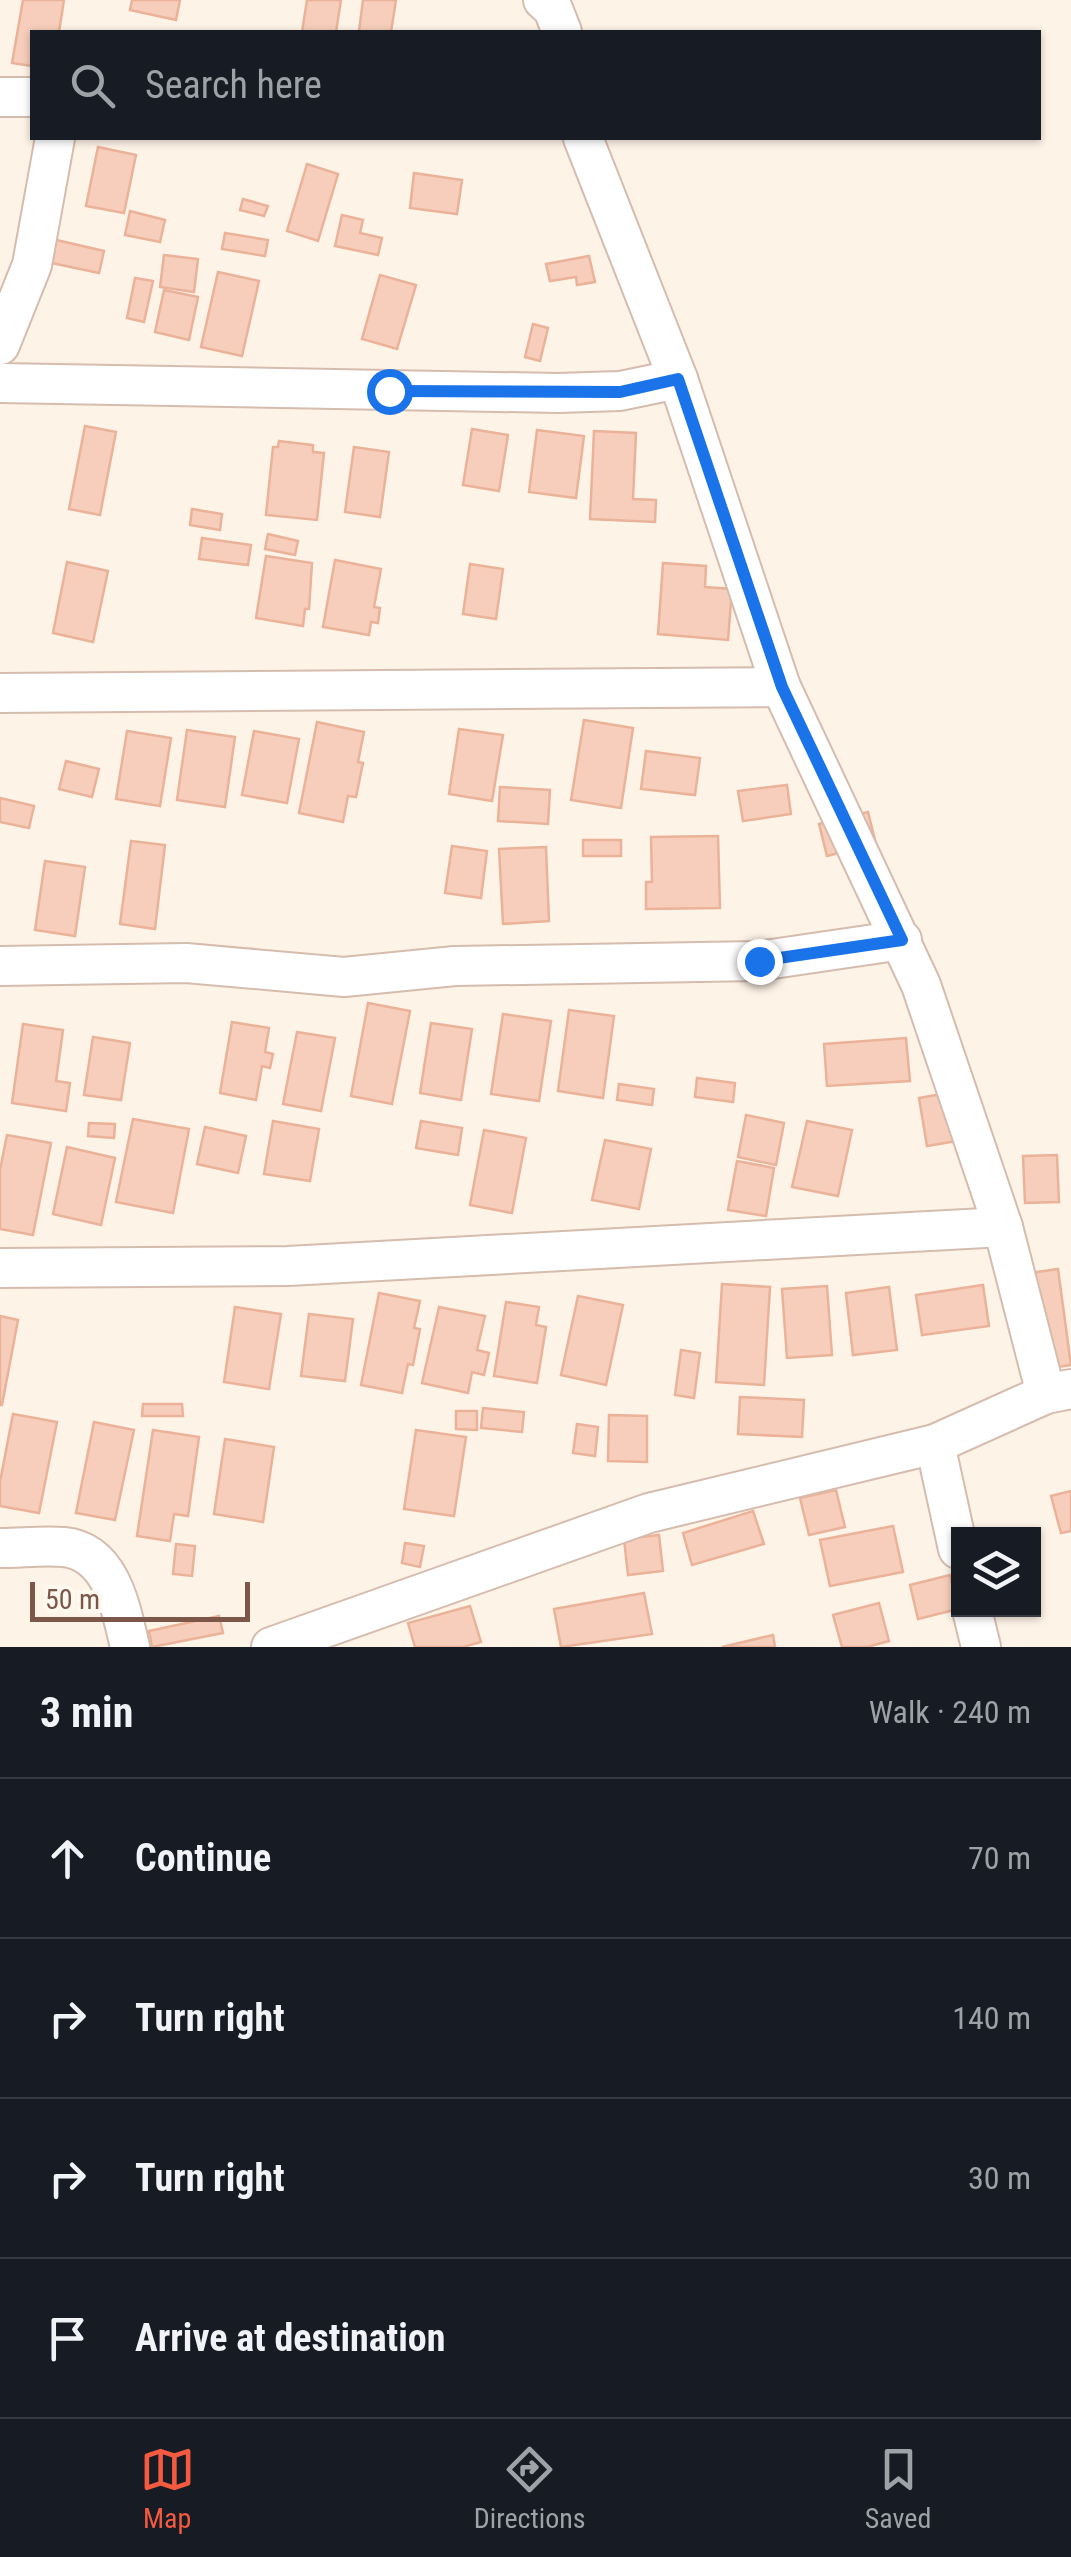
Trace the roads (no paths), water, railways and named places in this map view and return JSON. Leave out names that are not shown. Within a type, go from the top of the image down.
[{"type":"street","points":[[543,0],[553,9],[561,30]]},
{"type":"street","points":[[0,97],[30,97]]},
{"type":"street","points":[[0,345],[32,264],[55,140]]},
{"type":"street","points":[[271,1647],[649,1513],[935,1444],[1058,1391],[902,940],[782,687],[678,379],[584,140]]},
{"type":"street","points":[[0,383],[558,393],[620,392],[678,379]]},
{"type":"street","points":[[0,692],[782,687]]},
{"type":"street","points":[[0,966],[186,963],[344,977],[454,966],[759,961],[902,940]]},
{"type":"street","points":[[0,1268],[288,1266],[1004,1227]]},
{"type":"street","points":[[935,1444],[953,1527]]},
{"type":"street","points":[[0,1548],[66,1547],[86,1553],[117,1592],[130,1647]]},
{"type":"street","points":[[974,1617],[980,1647]]}]
